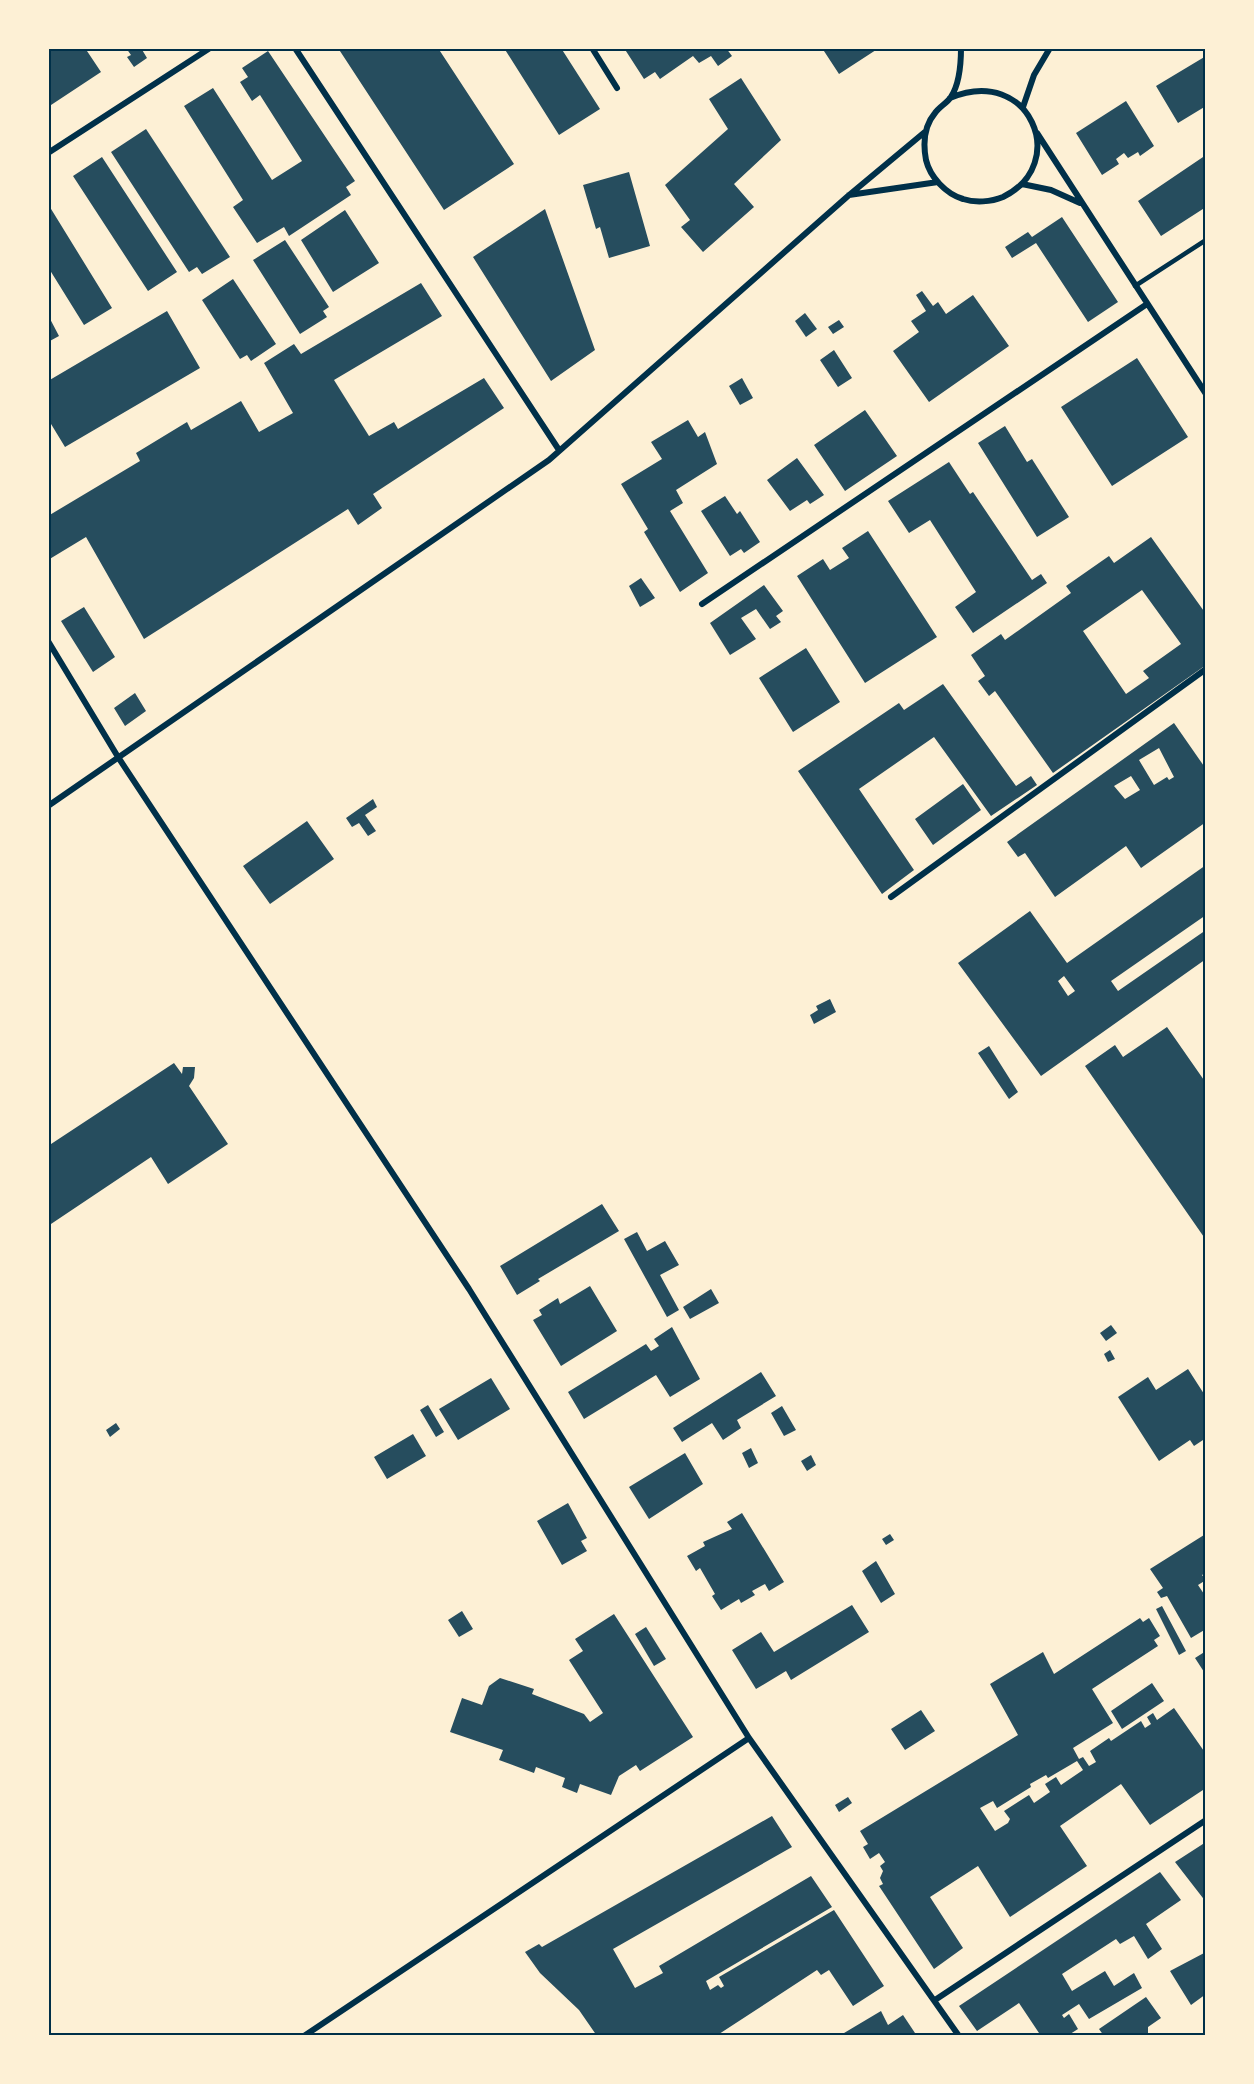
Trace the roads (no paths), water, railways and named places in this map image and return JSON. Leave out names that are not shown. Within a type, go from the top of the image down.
[{"type":"street","points":[[48,153],[210,48]]},
{"type":"street","points":[[295,48],[559,450]]},
{"type":"street","points":[[592,48],[617,88]]},
{"type":"street","points":[[950,98],[961,65],[961,48]]},
{"type":"street","points":[[1023,107],[1034,75],[1050,48]]},
{"type":"street","points":[[1036,131],[1035,159],[1022,184],[998,199],[979,202],[962,199],[938,182],[927,163],[924,143],[926,131],[934,113],[950,98],[968,90],[988,89],[1008,95],[1023,107],[1081,204],[1206,394]]},
{"type":"street","points":[[48,806],[356,595],[559,450],[848,196],[926,131]]},
{"type":"street","points":[[848,196],[938,182]]},
{"type":"street","points":[[1022,184],[1051,190],[1081,204]]},
{"type":"street","points":[[702,604],[1147,304]]},
{"type":"street","points":[[48,641],[118,757],[469,1289],[749,1738],[959,2036]]},
{"type":"street","points":[[891,897],[1206,669]]},
{"type":"street","points":[[304,2036],[749,1738]]},
{"type":"street","points":[[935,2000],[1206,1821]]},
{"type":"lane","points":[[1135,286],[1206,240]]}]
